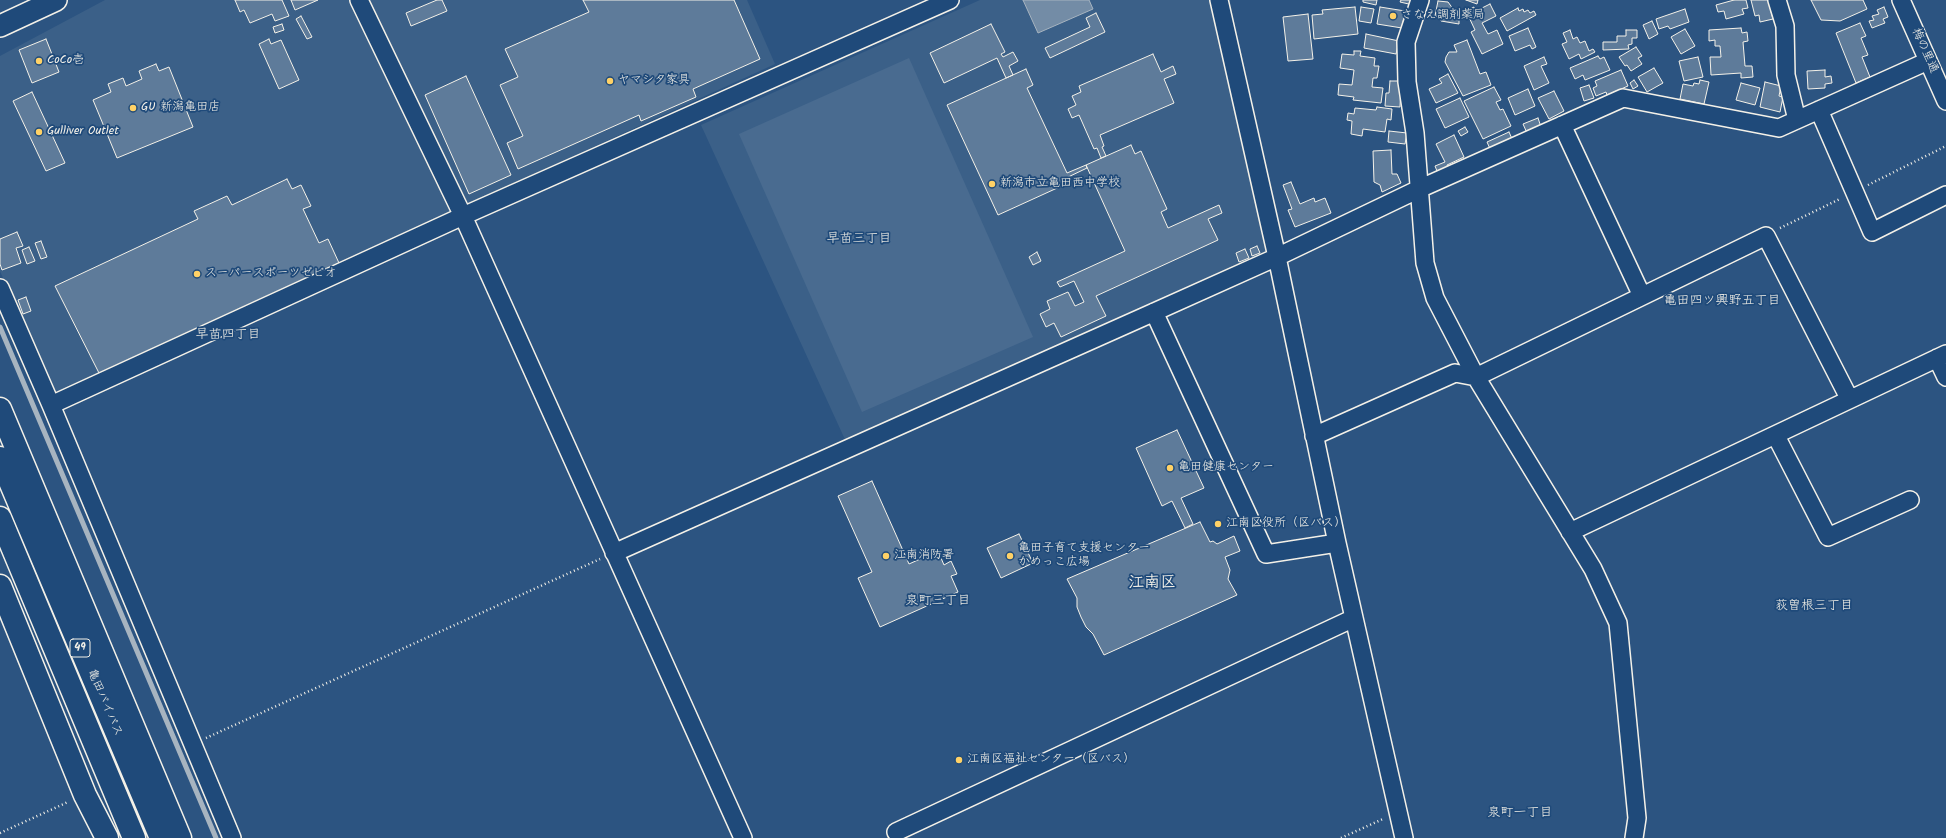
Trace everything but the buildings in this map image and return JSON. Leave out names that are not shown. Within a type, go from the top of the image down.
[{"type":"highway","points":[[0,409],[180,838]]},
{"type":"highway","name":"亀田バイパス","points":[[0,458],[161,838]]},
{"type":"highway","name":"亀田バイパス","points":[[0,518],[134,838]]},
{"type":"highway","points":[[0,586],[85,795],[107,838]]},
{"type":"main road","points":[[0,26],[56,0]]},
{"type":"street","points":[[359,0],[463,216],[743,838]]},
{"type":"street","points":[[52,405],[463,216],[950,0]]},
{"type":"street","points":[[1220,0],[1277,257],[1337,543],[1404,838]]},
{"type":"street","points":[[1420,0],[1406,42],[1406,82],[1414,133],[1425,263],[1435,298],[1476,377],[1593,569],[1618,623],[1638,818],[1634,838]]},
{"type":"street","points":[[1777,0],[1785,26],[1786,75],[1797,120]]},
{"type":"street","name":"梅の里通","points":[[1901,0],[1946,101]]},
{"type":"street","points":[[614,553],[1277,257],[1418,189],[1623,98],[1779,128],[1928,61]]},
{"type":"street","points":[[1819,110],[1872,232],[1946,195]]},
{"type":"street","points":[[1562,125],[1642,296]]},
{"type":"street","points":[[1314,436],[1455,373],[1476,377],[1766,236],[1849,398]]},
{"type":"street","points":[[0,288],[52,405],[232,838]]},
{"type":"street","points":[[1154,312],[1266,554],[1337,543]]},
{"type":"street","points":[[1570,532],[1776,436],[1849,398],[1941,356],[1946,377]]},
{"type":"street","points":[[1776,436],[1828,537],[1910,500]]},
{"type":"street","points":[[896,832],[1354,618]]},
{"type":"path","points":[[193,744],[614,553]]},
{"type":"path","points":[[0,833],[85,795]]},
{"type":"path","points":[[1341,838],[1398,811]]},
{"type":"shaded area","points":[[105,0],[747,0],[775,64],[339,263],[100,375],[53,393],[0,271],[0,56]]},
{"type":"shaded area","name":"新潟市立亀田西中学校","points":[[980,0],[1216,0],[1270,242],[1266,254],[848,446],[701,125]]},
{"type":"shaded area","points":[[1023,0],[1089,0],[1093,9],[1038,33]]},
{"type":"shaded area","points":[[909,58],[1033,337],[862,412],[739,134]]},
{"type":"waterway","points":[[0,327],[216,838]]},
{"type":"place","name":"さなえ調剤薬局","points":[[1393,16]]},
{"type":"place","name":"CoCo壱","points":[[39,61]]},
{"type":"place","name":"ヤマシタ家具","points":[[610,81]]},
{"type":"place","name":"GU 新潟亀田店","points":[[133,108]]},
{"type":"place","name":"Gulliver Outlet","points":[[39,132]]},
{"type":"place","name":"新潟市立亀田西中学校","points":[[992,184]]},
{"type":"place","name":"スーパースポーツゼビオ","points":[[197,274]]},
{"type":"place","name":"亀田健康センター","points":[[1170,468]]},
{"type":"place","name":"江南区役所（区バス）","points":[[1218,524]]},
{"type":"place","name":"江南消防署","points":[[886,556]]},
{"type":"place","name":"亀田子育て支援センター かめっこ広場","points":[[1010,556]]},
{"type":"place","name":"江南区福祉センター（区バス）","points":[[959,760]]},
{"type":"district","name":"早苗三丁目","points":[[859,240]]},
{"type":"district","name":"亀田四ツ興野五丁目","points":[[1722,302]]},
{"type":"district","name":"早苗四丁目","points":[[228,336]]},
{"type":"district","name":"江南区","points":[[1152,584]]},
{"type":"district","name":"泉町三丁目","points":[[938,602]]},
{"type":"district","name":"荻曽根三丁目","points":[[1814,607]]},
{"type":"district","name":"泉町一丁目","points":[[1520,814]]}]
